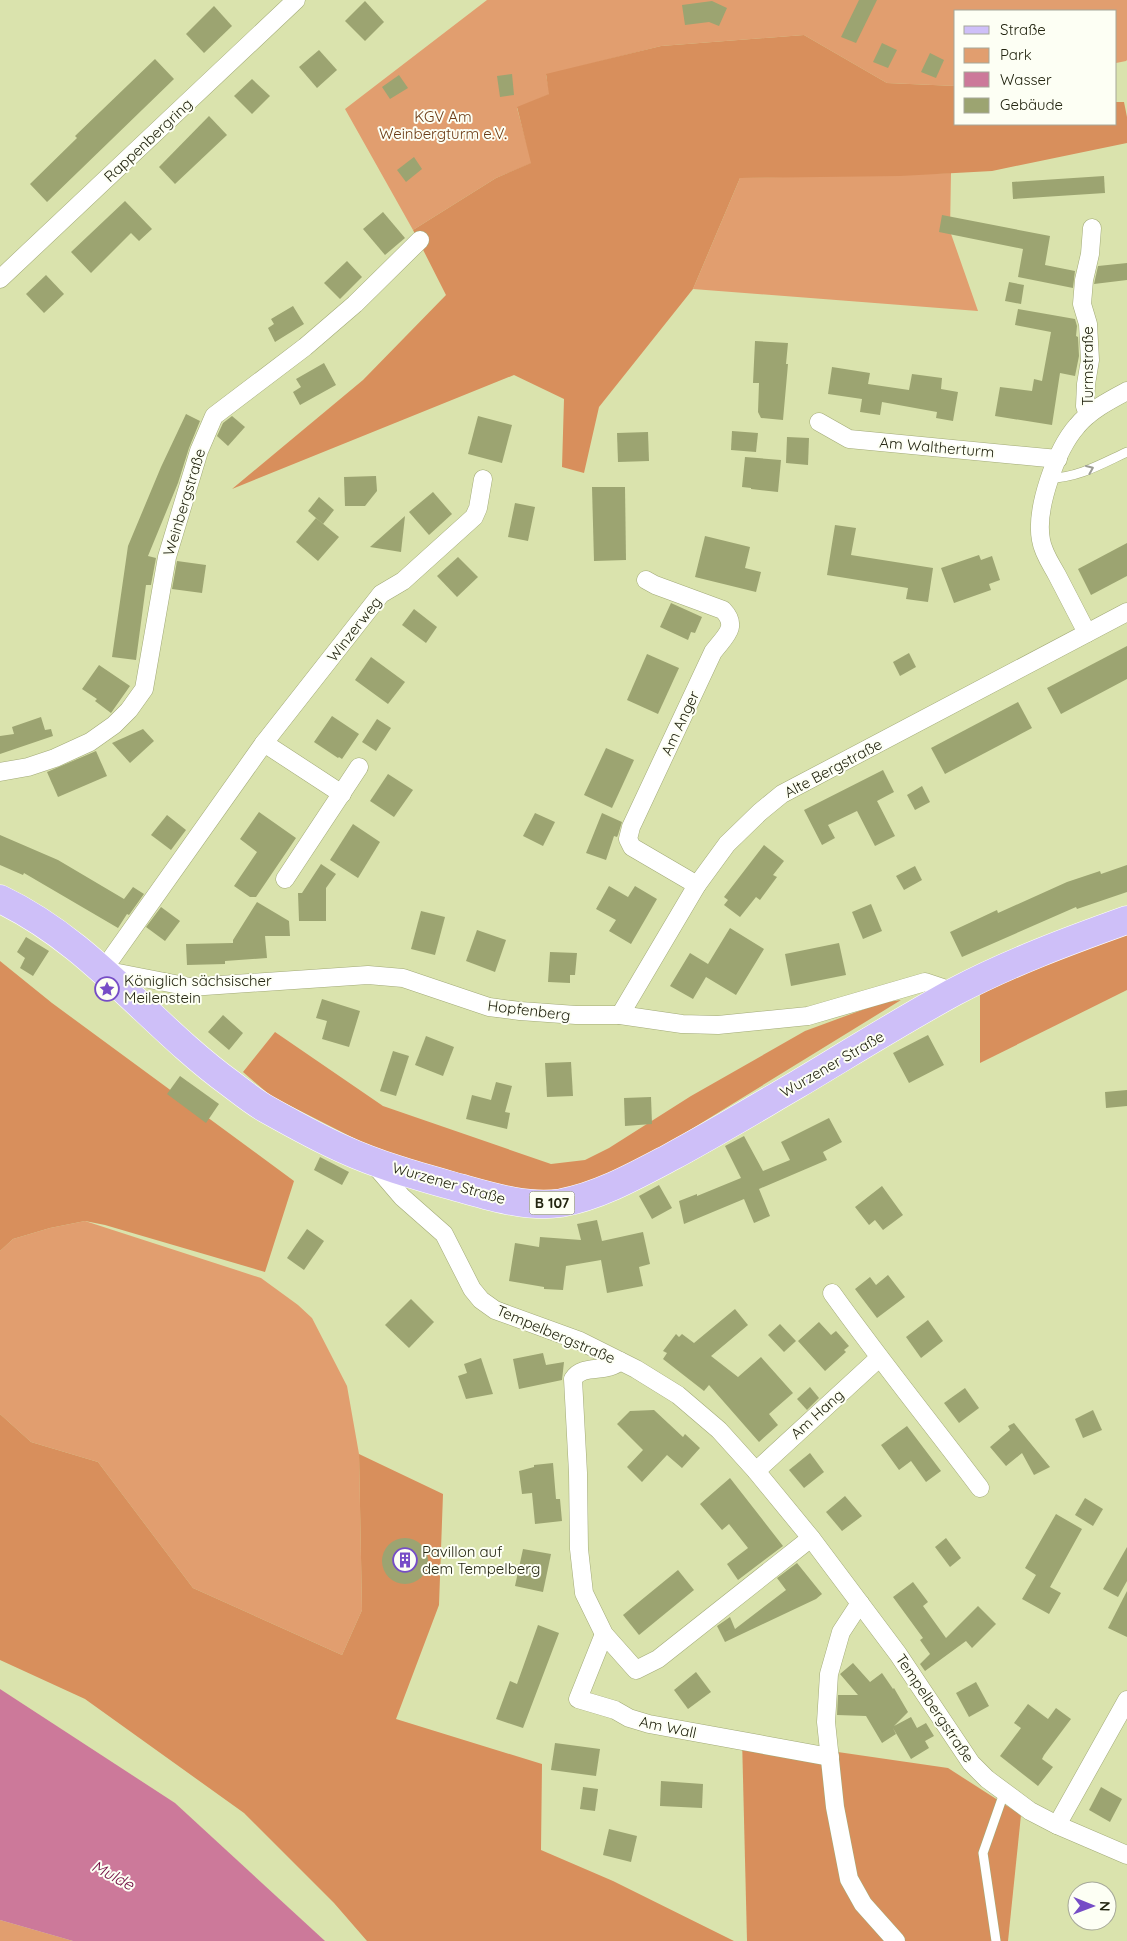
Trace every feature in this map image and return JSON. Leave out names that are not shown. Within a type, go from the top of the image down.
[{"type":"main road","name":"Wurzener Straße","points":[[0,899],[22,910],[57,932],[103,970],[167,1031],[216,1073],[264,1108],[344,1150],[370,1160],[502,1199],[540,1204],[569,1200],[630,1179],[687,1148],[955,992],[1036,953],[1127,920]]},
{"type":"street","name":"Rappenbergring","points":[[0,279],[296,0]]},
{"type":"street","name":"Turmstraße","points":[[1088,415],[1085,406],[1090,360],[1088,324],[1082,304],[1092,228]]},
{"type":"street","name":"Weinbergstraße","points":[[0,772],[28,767],[55,758],[90,742],[114,725],[129,710],[144,689],[167,558],[199,451],[214,416],[319,335],[355,304],[420,240]]},
{"type":"street","name":"Turmstraße","points":[[1087,633],[1041,542],[1042,504],[1050,478],[1064,445],[1077,426],[1088,415],[1127,391]]},
{"type":"street","name":"Am Waltherturm","points":[[819,422],[849,439],[1058,459]]},
{"type":"street","name":"Winzerweg","points":[[103,970],[264,743],[381,594],[403,581],[474,517],[478,508],[483,479]]},
{"type":"street","name":"Am Anger","points":[[646,580],[723,610],[730,618],[731,628],[713,652],[631,827],[628,839],[632,847],[697,885]]},
{"type":"street","name":"Alte Bergstraße","points":[[620,1015],[697,885],[727,844],[782,794],[1127,612]]},
{"type":"street","points":[[264,743],[342,794]]},
{"type":"street","points":[[285,879],[359,766]]},
{"type":"street","name":"Hopfenberg","points":[[103,970],[190,987],[327,976],[368,975],[403,978],[489,1007],[576,1015],[620,1015],[682,1024],[718,1025],[808,1016],[924,982],[955,992]]},
{"type":"street","name":"Tempelbergstraße","points":[[370,1160],[402,1197],[444,1234],[472,1289],[481,1300],[495,1310],[580,1341],[620,1361],[678,1395],[719,1430],[756,1471],[811,1538],[898,1654],[971,1763],[1004,1793],[1030,1811],[1056,1825],[1127,1855]]},
{"type":"street","points":[[832,1293],[879,1358],[980,1488]]},
{"type":"street","name":"Am Hang","points":[[756,1471],[879,1358]]},
{"type":"street","points":[[620,1361],[612,1366],[583,1371],[576,1374],[573,1379],[578,1473],[579,1549],[584,1593],[604,1634],[636,1670],[658,1659],[811,1538]]},
{"type":"street","points":[[860,1603],[841,1632],[829,1674],[826,1722],[835,1806],[849,1879],[862,1904],[896,1941]]},
{"type":"street","name":"Am Wall","points":[[604,1634],[578,1699],[615,1710],[629,1718],[649,1724],[830,1757]]},
{"type":"street","points":[[1056,1825],[1127,1700]]},
{"type":"lane","points":[[1050,478],[1062,478],[1085,471],[1127,452]]},
{"type":"lane","points":[[996,1941],[983,1853],[1004,1793]]},
{"type":"green space","name":"KGV Am Weinbergturm e.V.","points":[[487,0],[1127,0],[1127,60],[1117,63],[1117,10],[954,10],[954,86],[887,83],[804,35],[661,46],[546,75],[550,94],[517,108],[532,163],[496,178],[413,230],[345,109]]},
{"type":"green space","points":[[951,173],[950,231],[978,311],[693,289],[740,178]]},
{"type":"green space","points":[[85,1221],[261,1278],[298,1305],[312,1318],[347,1386],[359,1454],[362,1610],[342,1655],[193,1588],[98,1462],[31,1442],[0,1414],[0,1251],[13,1239],[50,1228]]},
{"type":"green space","points":[[0,1920],[73,1941],[0,1941]]},
{"type":"shaded area","points":[[804,35],[887,83],[954,86],[954,125],[1117,125],[1117,102],[1124,102],[1127,117],[1127,143],[992,171],[900,176],[740,178],[693,289],[599,407],[584,473],[562,467],[564,399],[514,375],[232,489],[363,380],[446,295],[413,230],[496,178],[531,163],[517,107],[549,94],[546,74],[661,46]]},
{"type":"shaded area","points":[[1127,932],[1127,990],[980,1063],[980,994],[1042,963]]},
{"type":"shaded area","points":[[0,961],[52,1003],[294,1181],[265,1272],[105,1225],[85,1221],[50,1228],[13,1239],[0,1251]]},
{"type":"shaded area","points":[[901,1000],[625,1170],[557,1192],[525,1192],[377,1150],[271,1096],[243,1072],[275,1032],[383,1106],[551,1164],[585,1160],[609,1148],[691,1096],[805,1031],[881,1003]]},
{"type":"shaded area","points":[[0,1414],[31,1442],[98,1462],[193,1588],[342,1655],[362,1610],[359,1454],[443,1494],[439,1605],[396,1719],[542,1764],[541,1850],[613,1881],[734,1941],[367,1941],[334,1903],[244,1813],[85,1699],[0,1660]]},
{"type":"shaded area","points":[[742,1738],[948,1768],[1021,1815],[1008,1941],[747,1941]]},
{"type":"water","name":"Mulde","points":[[0,1689],[175,1803],[325,1941],[73,1941],[0,1920]]},
{"type":"building","points":[[859,0],[877,0],[856,43],[841,37]]},
{"type":"building","points":[[365,1],[384,22],[365,41],[345,21]]},
{"type":"building","points":[[712,1],[727,8],[719,26],[709,22],[685,25],[682,5]]},
{"type":"building","points":[[214,6],[232,26],[204,53],[186,34]]},
{"type":"building","points":[[882,43],[897,50],[888,68],[873,62]]},
{"type":"building","points":[[319,50],[337,70],[317,88],[299,67]]},
{"type":"building","points":[[930,53],[944,60],[936,78],[921,72]]},
{"type":"building","points":[[155,59],[174,79],[47,202],[30,184],[77,138],[75,136]]},
{"type":"building","points":[[512,74],[514,95],[500,97],[497,76]]},
{"type":"building","points":[[399,75],[408,88],[390,99],[382,87]]},
{"type":"building","points":[[252,79],[270,96],[252,114],[234,96]]},
{"type":"building","points":[[209,116],[227,135],[175,184],[159,167]]},
{"type":"building","points":[[414,157],[422,169],[406,182],[397,170]]},
{"type":"building","points":[[1104,176],[1105,193],[1013,199],[1012,182]]},
{"type":"building","points":[[125,201],[152,229],[139,241],[131,233],[91,273],[71,252]]},
{"type":"building","points":[[383,212],[405,238],[385,255],[363,229]]},
{"type":"building","points":[[942,215],[1050,236],[1045,265],[1075,271],[1073,288],[1018,277],[1023,249],[939,232]]},
{"type":"building","points":[[347,261],[362,277],[340,299],[324,283]]},
{"type":"building","points":[[1127,263],[1127,280],[1094,284],[1098,266]]},
{"type":"building","points":[[46,275],[64,294],[44,313],[26,294]]},
{"type":"building","points":[[1009,282],[1024,285],[1021,304],[1005,301]]},
{"type":"building","points":[[293,306],[304,324],[275,342],[268,328],[274,324],[271,319]]},
{"type":"building","points":[[1018,309],[1075,319],[1079,356],[1075,376],[1060,373],[1052,425],[995,416],[1000,387],[1032,391],[1034,379],[1042,381],[1051,332],[1015,325]]},
{"type":"building","points":[[755,341],[788,343],[783,420],[761,418],[758,412],[759,383],[753,383]]},
{"type":"building","points":[[324,363],[336,385],[300,405],[293,392],[301,387],[296,379]]},
{"type":"building","points":[[832,367],[870,373],[868,384],[909,390],[912,374],[942,378],[941,389],[958,392],[953,421],[936,418],[937,412],[882,402],[880,415],[860,412],[862,399],[828,394]]},
{"type":"building","points":[[186,414],[200,421],[178,483],[148,556],[156,558],[151,585],[146,585],[136,660],[112,657],[128,546],[161,467]]},
{"type":"building","points":[[232,416],[245,427],[228,446],[217,436],[223,423]]},
{"type":"building","points":[[478,416],[512,425],[502,463],[468,454]]},
{"type":"building","points":[[732,431],[758,433],[756,452],[731,450]]},
{"type":"building","points":[[648,432],[649,461],[618,462],[617,433]]},
{"type":"building","points":[[787,437],[809,438],[808,465],[786,463]]},
{"type":"building","points":[[745,457],[781,460],[778,492],[742,487]]},
{"type":"building","points":[[376,476],[377,491],[365,506],[345,506],[344,477]]},
{"type":"building","points":[[592,487],[625,487],[626,560],[594,561]]},
{"type":"building","points":[[433,492],[452,514],[429,535],[409,512]]},
{"type":"building","points":[[319,497],[334,510],[323,524],[308,511]]},
{"type":"building","points":[[515,503],[535,507],[528,541],[508,537]]},
{"type":"building","points":[[405,516],[401,552],[370,547]]},
{"type":"building","points":[[316,518],[339,537],[318,561],[296,542]]},
{"type":"building","points":[[835,525],[856,528],[851,555],[933,568],[928,602],[906,599],[908,588],[827,575]]},
{"type":"building","points":[[705,536],[750,547],[745,568],[761,572],[756,592],[695,577]]},
{"type":"building","points":[[1127,543],[1127,576],[1091,595],[1078,569]]},
{"type":"building","points":[[979,555],[981,560],[992,556],[1000,580],[989,584],[991,590],[954,603],[941,568]]},
{"type":"building","points":[[458,557],[478,577],[457,597],[437,576]]},
{"type":"building","points":[[177,561],[206,565],[202,593],[172,589]]},
{"type":"building","points":[[671,603],[702,617],[695,633],[691,632],[688,640],[660,627]]},
{"type":"building","points":[[414,609],[437,627],[426,643],[402,625]]},
{"type":"building","points":[[1127,646],[1127,679],[1061,714],[1047,688]]},
{"type":"building","points":[[909,653],[916,667],[900,676],[893,662]]},
{"type":"building","points":[[647,654],[679,668],[658,714],[627,700]]},
{"type":"building","points":[[371,657],[405,682],[388,704],[355,680]]},
{"type":"building","points":[[99,665],[130,686],[111,713],[95,701],[97,699],[82,689]]},
{"type":"building","points":[[1018,702],[1032,728],[945,774],[931,748]]},
{"type":"building","points":[[332,716],[359,734],[342,759],[314,742]]},
{"type":"building","points":[[41,717],[45,730],[51,729],[53,736],[0,754],[0,736],[14,734],[12,727]]},
{"type":"building","points":[[377,719],[391,728],[376,751],[362,742]]},
{"type":"building","points":[[143,729],[154,741],[130,763],[112,743]]},
{"type":"building","points":[[606,748],[634,760],[612,808],[584,795]]},
{"type":"building","points":[[96,751],[107,776],[58,797],[47,772]]},
{"type":"building","points":[[883,770],[894,792],[877,801],[895,836],[875,846],[857,811],[828,825],[835,838],[822,845],[804,810]]},
{"type":"building","points":[[388,774],[413,790],[394,817],[370,801]]},
{"type":"building","points":[[922,786],[930,802],[915,810],[907,795]]},
{"type":"building","points":[[259,812],[296,838],[256,897],[250,897],[234,886],[257,852],[240,839]]},
{"type":"building","points":[[535,813],[555,822],[543,846],[523,836]]},
{"type":"building","points":[[602,813],[622,822],[617,837],[614,836],[606,860],[586,853]]},
{"type":"building","points":[[167,815],[186,830],[171,850],[151,835]]},
{"type":"building","points":[[353,824],[380,842],[358,878],[330,860]]},
{"type":"building","points":[[0,835],[58,860],[124,899],[133,887],[144,894],[118,928],[24,873],[23,875],[0,865]]},
{"type":"building","points":[[764,845],[784,861],[773,875],[777,877],[760,900],[756,897],[740,917],[724,905],[728,900],[724,897]]},
{"type":"building","points":[[321,864],[336,874],[326,888],[326,921],[299,921],[298,893],[302,893]]},
{"type":"building","points":[[1127,865],[1127,892],[1077,909],[1076,907],[962,957],[950,932],[997,910],[998,913],[1067,882],[1100,871],[1101,874]]},
{"type":"building","points":[[915,866],[922,880],[904,890],[896,876]]},
{"type":"building","points":[[609,886],[628,897],[635,886],[657,899],[631,944],[609,931],[616,920],[596,909]]},
{"type":"building","points":[[257,902],[289,921],[290,936],[265,936],[267,958],[225,961],[225,964],[187,965],[186,944],[233,943],[233,940]]},
{"type":"building","points":[[871,904],[882,931],[863,939],[852,912]]},
{"type":"building","points":[[161,907],[180,921],[165,941],[146,927]]},
{"type":"building","points":[[421,911],[445,917],[435,955],[411,949]]},
{"type":"building","points":[[730,928],[764,949],[736,995],[706,977],[693,999],[670,986],[690,953],[708,964]]},
{"type":"building","points":[[477,930],[506,940],[495,972],[466,961]]},
{"type":"building","points":[[26,937],[49,951],[33,976],[20,968],[25,958],[17,952]]},
{"type":"building","points":[[839,943],[846,975],[791,986],[785,954]]},
{"type":"building","points":[[550,952],[577,953],[575,975],[570,975],[570,983],[548,982]]},
{"type":"building","points":[[322,999],[360,1011],[349,1047],[322,1039],[327,1021],[316,1018]]},
{"type":"building","points":[[223,1015],[243,1033],[229,1050],[208,1032]]},
{"type":"building","points":[[928,1035],[944,1065],[909,1083],[893,1053]]},
{"type":"building","points":[[426,1036],[454,1047],[443,1076],[415,1065]]},
{"type":"building","points":[[393,1051],[409,1056],[396,1096],[380,1091]]},
{"type":"building","points":[[571,1062],[573,1096],[547,1097],[545,1063]]},
{"type":"building","points":[[180,1076],[219,1104],[206,1123],[167,1094]]},
{"type":"building","points":[[496,1082],[512,1086],[505,1112],[510,1113],[507,1129],[466,1119],[472,1095],[491,1100]]},
{"type":"building","points":[[1127,1090],[1127,1106],[1106,1108],[1105,1092]]},
{"type":"building","points":[[651,1097],[652,1124],[625,1126],[624,1098]]},
{"type":"building","points":[[829,1118],[842,1142],[823,1152],[827,1160],[759,1189],[770,1216],[754,1223],[744,1199],[684,1224],[679,1201],[697,1194],[697,1196],[741,1178],[725,1146],[744,1136],[763,1171],[790,1160],[781,1142]]},
{"type":"building","points":[[320,1157],[349,1172],[342,1185],[314,1170]]},
{"type":"building","points":[[659,1185],[672,1208],[652,1219],[639,1196]]},
{"type":"building","points":[[882,1186],[903,1215],[883,1230],[875,1220],[869,1225],[855,1207]]},
{"type":"building","points":[[597,1220],[602,1241],[643,1232],[650,1264],[639,1267],[643,1286],[607,1293],[601,1260],[566,1266],[563,1290],[544,1289],[544,1287],[509,1281],[515,1243],[539,1247],[540,1237],[581,1240],[577,1224]]},
{"type":"building","points":[[307,1229],[324,1241],[304,1270],[287,1258]]},
{"type":"building","points":[[888,1275],[905,1297],[877,1318],[855,1289],[870,1277],[876,1285]]},
{"type":"building","points":[[411,1299],[434,1322],[409,1348],[385,1325]]},
{"type":"building","points":[[735,1309],[748,1325],[711,1356],[738,1377],[761,1357],[793,1393],[769,1414],[778,1425],[759,1442],[709,1385],[704,1391],[663,1359],[667,1353],[663,1351],[676,1334],[679,1337],[682,1334],[694,1343]]},
{"type":"building","points":[[928,1320],[943,1341],[921,1358],[906,1337]]},
{"type":"building","points":[[819,1322],[831,1335],[836,1331],[849,1346],[844,1350],[846,1352],[825,1371],[798,1341]]},
{"type":"building","points":[[780,1324],[796,1341],[784,1352],[768,1335]]},
{"type":"building","points":[[543,1353],[546,1365],[564,1362],[562,1380],[519,1389],[513,1359]]},
{"type":"building","points":[[481,1358],[493,1394],[466,1399],[458,1376],[467,1373],[464,1364]]},
{"type":"building","points":[[810,1387],[819,1398],[807,1410],[797,1399]]},
{"type":"building","points":[[965,1388],[979,1408],[959,1423],[944,1403]]},
{"type":"building","points":[[654,1410],[683,1437],[685,1434],[700,1448],[682,1468],[667,1455],[642,1482],[627,1467],[643,1450],[617,1424],[630,1411]]},
{"type":"building","points":[[1093,1410],[1102,1430],[1083,1438],[1075,1419]]},
{"type":"building","points":[[1014,1423],[1050,1467],[1034,1475],[1022,1453],[1006,1466],[990,1447],[1010,1430],[1008,1426]]},
{"type":"building","points":[[907,1426],[941,1471],[926,1482],[911,1461],[899,1470],[881,1445]]},
{"type":"building","points":[[810,1453],[824,1472],[804,1488],[789,1470]]},
{"type":"building","points":[[553,1463],[556,1499],[560,1499],[562,1521],[535,1524],[532,1493],[522,1494],[519,1471],[534,1467],[534,1465]]},
{"type":"building","points":[[730,1478],[783,1546],[738,1580],[727,1564],[748,1548],[729,1524],[722,1530],[700,1504]]},
{"type":"building","points":[[845,1496],[862,1516],[842,1531],[826,1512]]},
{"type":"building","points":[[1085,1498],[1103,1509],[1093,1526],[1075,1515]]},
{"type":"building","points":[[1056,1514],[1082,1529],[1050,1587],[1061,1593],[1049,1614],[1022,1599],[1036,1575],[1025,1568]]},
{"type":"building","name":"Pavillon auf dem Tempelberg","points":[[405,1538],[418,1542],[424,1548],[428,1561],[424,1574],[418,1580],[405,1584],[392,1580],[386,1574],[382,1561],[386,1548],[392,1542]]},
{"type":"building","points":[[946,1538],[961,1558],[950,1567],[935,1547]]},
{"type":"building","points":[[1127,1547],[1127,1581],[1118,1597],[1103,1589]]},
{"type":"building","points":[[523,1549],[551,1554],[543,1592],[515,1586]]},
{"type":"building","points":[[797,1563],[822,1594],[816,1599],[725,1642],[717,1626],[730,1617],[735,1629],[786,1590],[777,1578]]},
{"type":"building","points":[[678,1570],[694,1590],[639,1635],[623,1615]]},
{"type":"building","points":[[913,1582],[928,1602],[923,1606],[946,1638],[978,1606],[996,1624],[972,1648],[966,1641],[925,1671],[920,1664],[930,1654],[920,1640],[923,1638],[893,1597]]},
{"type":"building","points":[[1127,1591],[1127,1637],[1108,1628]]},
{"type":"building","points":[[538,1625],[559,1633],[523,1728],[496,1719],[510,1681],[517,1684]]},
{"type":"building","points":[[853,1663],[870,1682],[882,1673],[894,1688],[908,1712],[894,1726],[911,1717],[917,1728],[926,1723],[934,1736],[925,1741],[929,1748],[911,1759],[893,1728],[896,1734],[882,1743],[866,1716],[837,1715],[838,1695],[858,1695],[840,1674]]},
{"type":"building","points":[[696,1672],[711,1692],[688,1709],[674,1690]]},
{"type":"building","points":[[976,1682],[989,1706],[969,1717],[956,1693]]},
{"type":"building","points":[[1028,1704],[1048,1719],[1056,1708],[1071,1719],[1042,1759],[1053,1767],[1038,1786],[1000,1756],[1021,1728],[1014,1723]]},
{"type":"building","points":[[555,1743],[600,1749],[596,1776],[551,1770]]},
{"type":"building","points":[[661,1781],[703,1784],[702,1808],[660,1806]]},
{"type":"building","points":[[583,1787],[598,1789],[595,1811],[580,1809]]},
{"type":"building","points":[[1101,1787],[1122,1799],[1110,1822],[1089,1810]]},
{"type":"building","points":[[609,1829],[637,1836],[631,1862],[603,1855]]},
{"type":"place","name":"Königlich sächsischer Meilenstein","points":[[107,989]]},
{"type":"place","name":"Pavillon auf dem Tempelberg","points":[[405,1560]]}]
